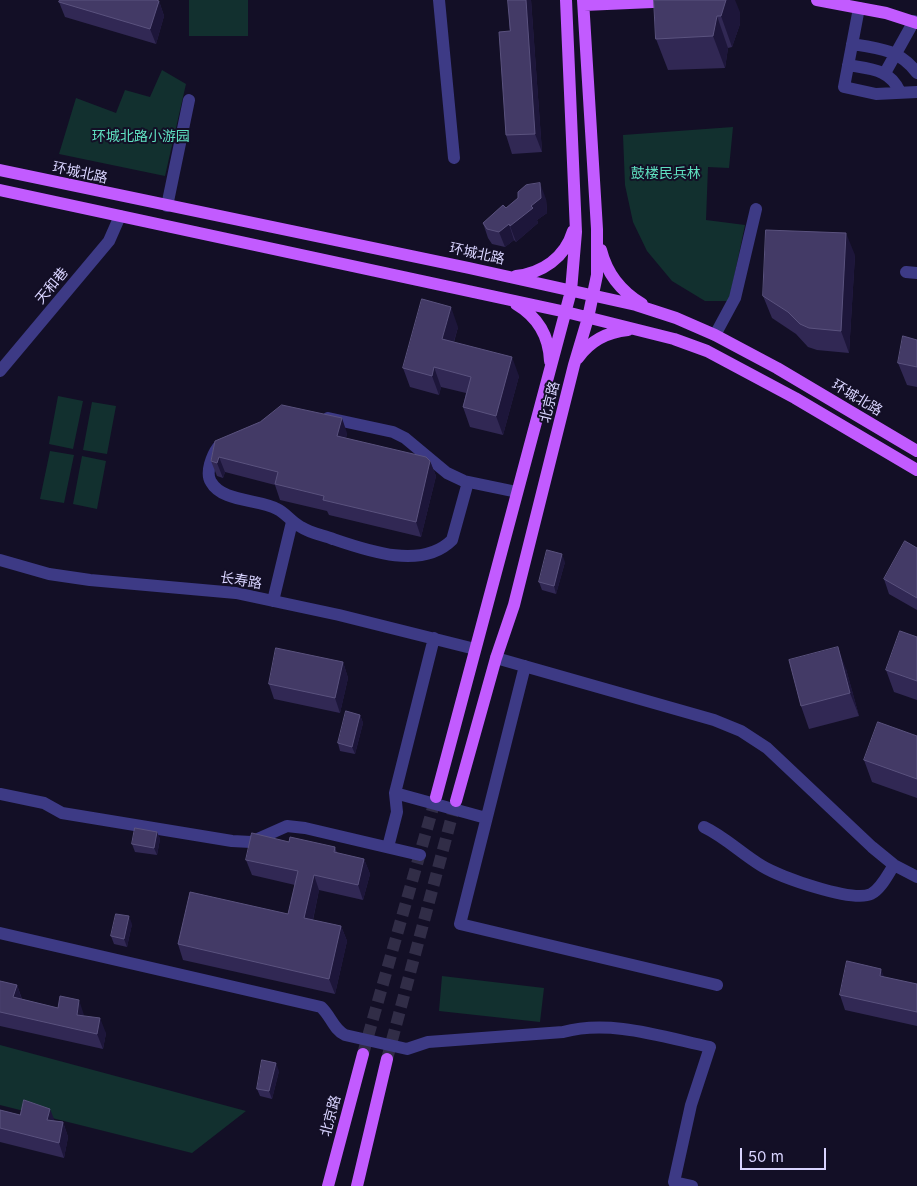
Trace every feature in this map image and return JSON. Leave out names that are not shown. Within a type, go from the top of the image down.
[{"type":"main road","name":"北京路","points":[[436,796],[571,291],[576,216],[566,0]]},
{"type":"main road","points":[[584,3],[698,0]]},
{"type":"main road","points":[[817,0],[862,4],[916,19]]},
{"type":"main road","name":"北京路","points":[[456,801],[496,658],[514,605],[574,365],[588,318],[597,275],[597,229],[584,3]]},
{"type":"main road","name":"环城北路","points":[[0,170],[505,276],[658,312],[716,335],[778,368],[917,451]]},
{"type":"main road","points":[[0,190],[566,312],[674,339],[707,351],[795,398],[917,470]]},
{"type":"main road","points":[[505,276],[530,274],[555,260],[567,244],[576,216]]},
{"type":"main road","points":[[597,229],[601,253],[617,283],[634,299],[658,312]]},
{"type":"main road","points":[[507,299],[524,308],[542,329],[548,346],[550,366]]},
{"type":"main road","points":[[574,365],[586,348],[602,337],[619,331],[637,330]]},
{"type":"main road","name":"北京路","points":[[328,1186],[363,1054]]},
{"type":"main road","points":[[357,1186],[387,1059]]},
{"type":"street","points":[[439,0],[454,158]]},
{"type":"street","points":[[862,4],[844,87],[876,94],[917,92]]},
{"type":"street","points":[[885,73],[916,19]]},
{"type":"street","points":[[852,44],[896,53],[910,63],[917,73]]},
{"type":"street","points":[[848,65],[879,70],[885,73],[896,82],[900,92]]},
{"type":"street","points":[[167,206],[189,100]]},
{"type":"street","points":[[716,335],[735,298],[756,209]]},
{"type":"street","name":"天和巷","points":[[0,371],[109,241],[120,216]]},
{"type":"street","points":[[318,416],[392,432],[405,438],[447,473],[468,482],[517,492]]},
{"type":"street","points":[[229,437],[219,444],[213,453],[208,476],[211,483],[220,492],[276,508],[302,528],[347,544],[396,556],[437,551],[452,540],[468,482]]},
{"type":"street","points":[[273,601],[292,522]]},
{"type":"street","name":"长寿路","points":[[0,560],[49,574],[90,580],[236,593],[475,649]]},
{"type":"street","points":[[388,847],[397,812],[395,793],[434,638]]},
{"type":"street","points":[[496,658],[714,720],[741,731],[767,748],[872,847],[894,865],[917,877]]},
{"type":"street","points":[[525,666],[460,924],[717,985]]},
{"type":"street","points":[[395,793],[486,818]]},
{"type":"street","points":[[0,794],[44,803],[62,813],[232,841],[251,842],[287,826],[305,828],[420,855]]},
{"type":"street","points":[[704,827],[716,832],[738,850],[764,867],[800,882],[851,897],[862,898],[873,894],[894,865]]},
{"type":"street","points":[[0,933],[321,1007],[328,1014],[337,1031],[345,1035],[407,1049],[428,1042],[563,1032],[581,1027],[641,1032],[710,1047],[691,1104],[674,1182],[692,1186]]},
{"type":"green space","points":[[189,0],[248,0],[248,36],[189,36]]},
{"type":"green space","name":"环城北路小游园","points":[[162,70],[186,84],[165,176],[59,154],[76,98],[116,113],[125,90],[150,97]]},
{"type":"green space","name":"鼓楼民兵林","points":[[733,127],[729,168],[708,167],[706,220],[745,225],[729,301],[705,301],[672,281],[647,251],[633,222],[625,185],[623,135]]},
{"type":"green space","points":[[58,396],[83,401],[73,449],[49,444]]},
{"type":"green space","points":[[92,402],[116,406],[107,454],[83,450]]},
{"type":"green space","points":[[50,451],[74,455],[64,503],[40,499]]},
{"type":"green space","points":[[82,456],[106,461],[97,509],[73,504]]},
{"type":"green space","points":[[442,976],[544,988],[540,1022],[439,1011]]},
{"type":"green space","points":[[0,1045],[246,1111],[192,1153],[0,1105]]},
{"type":"building","points":[[60,0],[159,1],[150,29],[59,2]]},
{"type":"building","points":[[508,0],[526,0],[535,134],[506,135],[499,32],[510,31]]},
{"type":"building","points":[[654,0],[726,0],[721,16],[717,16],[713,36],[656,39]]},
{"type":"building","points":[[540,183],[541,198],[531,206],[533,208],[499,232],[487,229],[483,223],[503,205],[506,208],[518,198],[518,192],[526,185]]},
{"type":"building","points":[[766,230],[846,233],[841,331],[809,328],[800,324],[788,312],[763,296]]},
{"type":"building","points":[[422,299],[451,307],[442,339],[512,357],[496,416],[463,407],[471,377],[434,367],[432,376],[403,368]]},
{"type":"building","points":[[903,336],[917,340],[917,367],[898,363]]},
{"type":"building","points":[[282,405],[342,418],[337,436],[426,457],[430,461],[416,522],[323,500],[324,496],[275,484],[278,472],[219,457],[217,463],[211,461],[215,441],[260,422]]},
{"type":"building","points":[[905,541],[917,548],[917,598],[884,579]]},
{"type":"building","points":[[547,550],[562,554],[554,586],[539,582]]},
{"type":"building","points":[[900,631],[917,637],[917,681],[886,670]]},
{"type":"building","points":[[838,647],[850,693],[801,706],[789,660]]},
{"type":"building","points":[[276,648],[343,662],[335,698],[269,684]]},
{"type":"building","points":[[346,711],[360,715],[352,747],[338,743]]},
{"type":"building","points":[[878,722],[917,736],[917,779],[864,760]]},
{"type":"building","points":[[135,828],[157,832],[154,848],[132,844]]},
{"type":"building","points":[[252,833],[289,842],[290,837],[335,847],[334,852],[364,859],[358,885],[314,875],[304,918],[341,926],[329,979],[178,944],[190,892],[288,914],[298,871],[246,860]]},
{"type":"building","points":[[116,914],[129,916],[124,939],[111,936]]},
{"type":"building","points":[[847,961],[881,969],[880,976],[917,984],[917,1012],[840,995]]},
{"type":"building","points":[[0,981],[17,985],[13,997],[58,1008],[60,996],[79,1000],[77,1015],[100,1018],[97,1034],[0,1012]]},
{"type":"building","points":[[262,1060],[276,1063],[269,1091],[257,1089]]},
{"type":"building","points":[[24,1100],[50,1109],[47,1120],[63,1122],[59,1143],[0,1128],[0,1110],[20,1115]]},
{"type":"tunnel","points":[[363,1054],[436,797]]},
{"type":"tunnel","points":[[387,1059],[456,801]]}]
